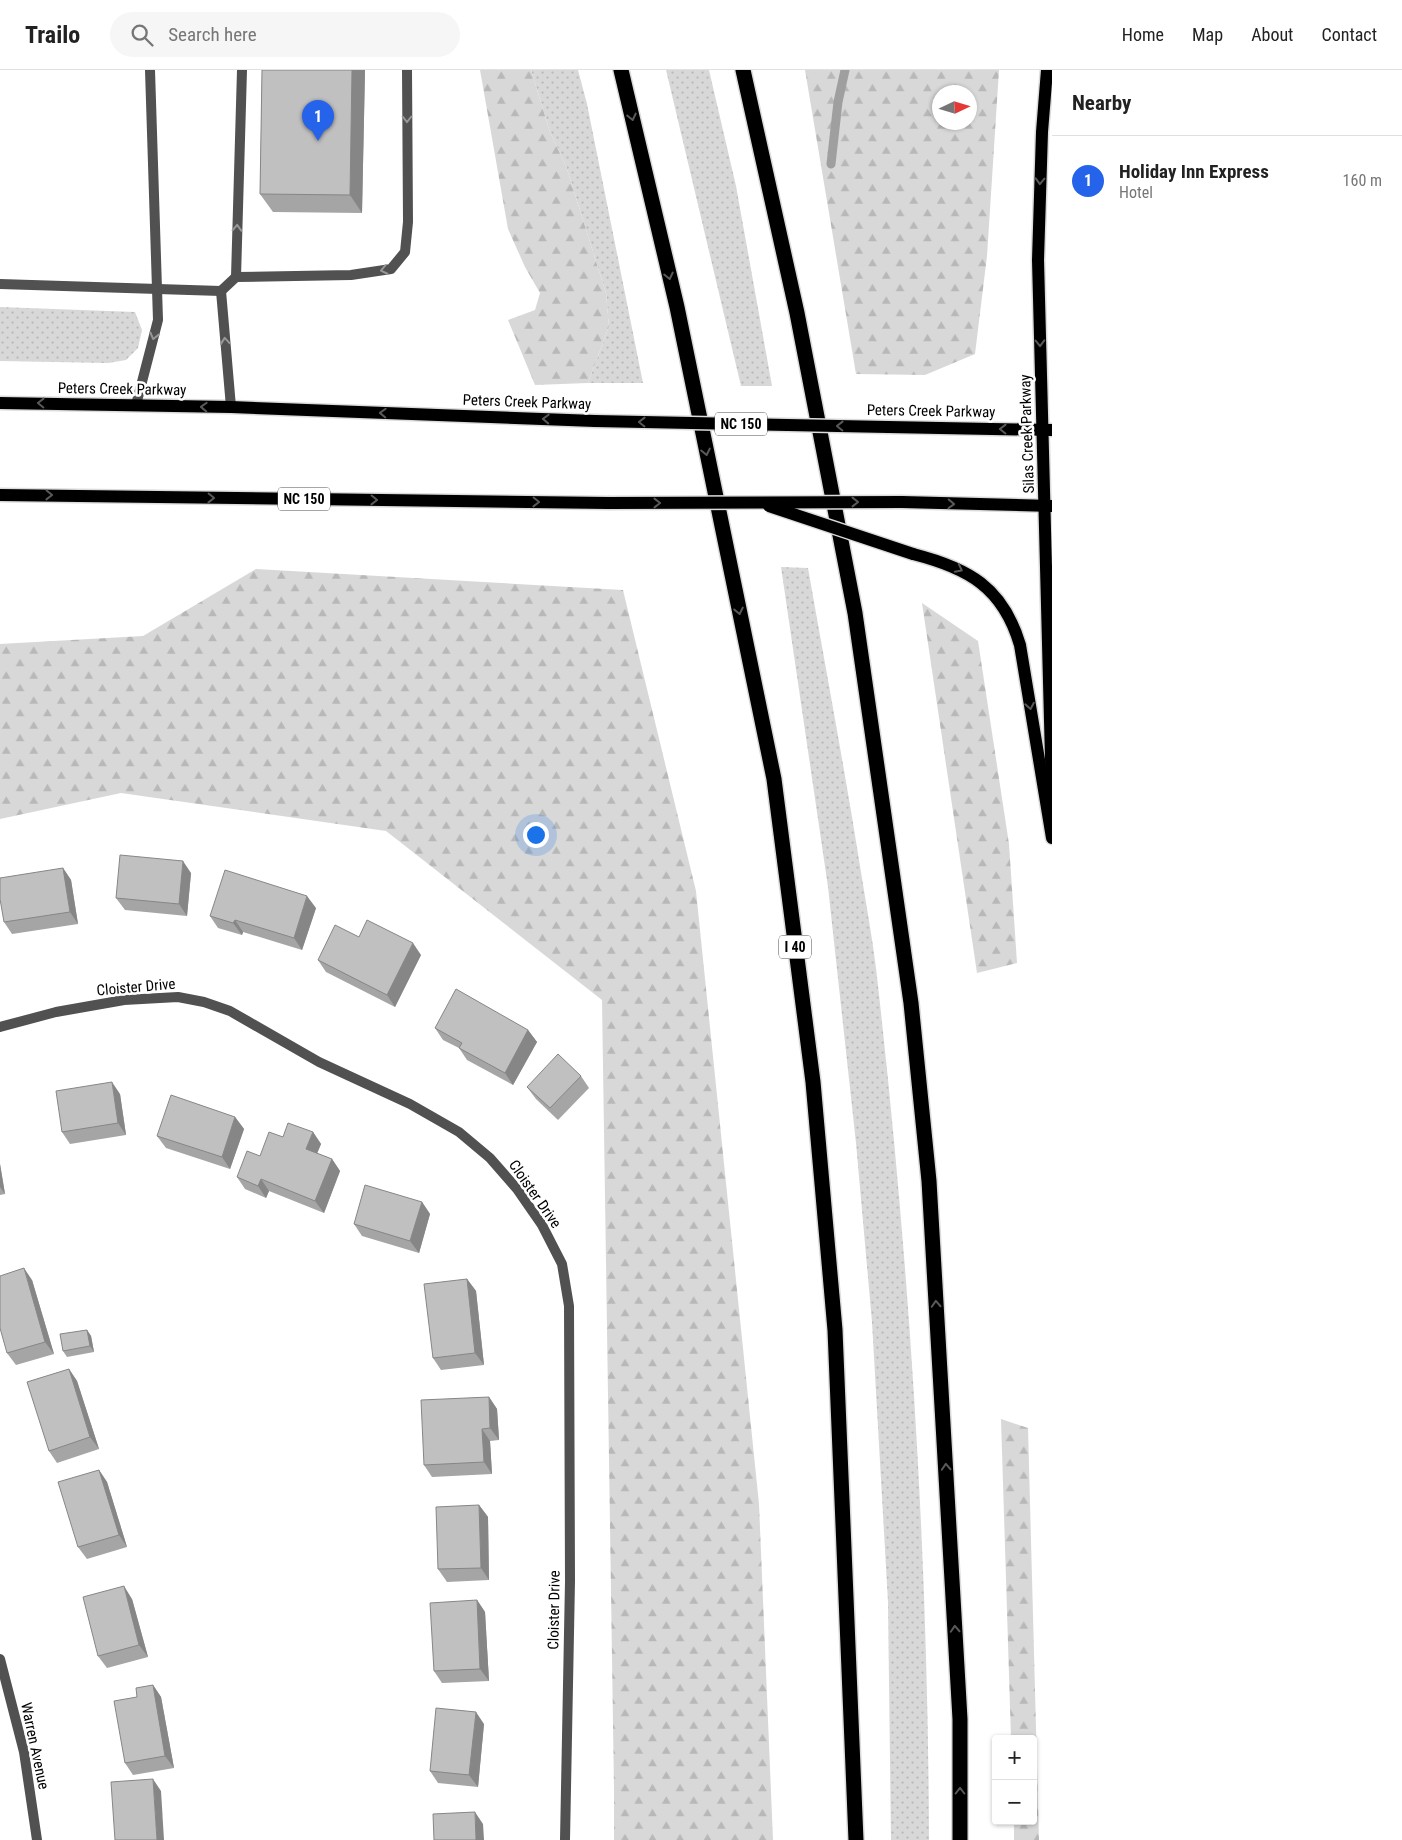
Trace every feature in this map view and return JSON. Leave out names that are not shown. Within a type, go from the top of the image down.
[{"type":"highway","name":"I 40","points":[[621,70],[676,307],[774,779],[812,1082],[835,1330],[856,1840]]},
{"type":"highway","points":[[743,70],[797,313],[855,613],[911,1003],[929,1181],[960,1719],[960,1840]]},
{"type":"main road","name":"Silas Creek Parkway","points":[[1047,70],[1042,132],[1038,260],[1048,430],[1052,797]]},
{"type":"main road","name":"Peters Creek Parkway","points":[[0,402],[230,407],[594,421],[1048,430]]},
{"type":"main road","name":"NC 150","points":[[0,495],[608,502],[902,502],[1049,506]]},
{"type":"main road","points":[[757,502],[913,554],[945,562],[971,575],[991,592],[1001,604],[1016,630],[1020,645],[1052,838]]},
{"type":"street","points":[[136,405],[158,320],[150,70]]},
{"type":"street","points":[[236,277],[242,70]]},
{"type":"street","points":[[0,284],[221,291],[236,277],[351,275],[391,270],[405,252],[408,222],[407,70]]},
{"type":"street","points":[[221,291],[230,407]]},
{"type":"street","name":"Cloister Drive","points":[[0,1026],[56,1012],[124,1000],[178,997],[204,1002],[230,1011],[319,1062],[410,1104],[459,1132],[490,1158],[517,1189],[542,1225],[562,1264],[570,1306],[570,1581],[565,1840]]},
{"type":"street","name":"Warren Avenue","points":[[0,1659],[24,1752],[37,1840]]},
{"type":"green space","points":[[480,70],[531,70],[550,132],[566,166],[606,293],[609,326],[588,383],[535,385],[508,320],[535,310],[540,293],[525,267],[508,229]]},
{"type":"green space","points":[[531,70],[578,70],[587,104],[643,383],[588,383],[609,326],[606,293],[566,166],[550,132]]},
{"type":"green space","points":[[666,70],[709,70],[736,186],[772,386],[741,386]]},
{"type":"green space","points":[[805,70],[999,70],[987,256],[975,354],[925,375],[856,374]]},
{"type":"green space","points":[[0,307],[135,312],[142,330],[138,348],[126,360],[108,363],[0,361]]},
{"type":"green space","points":[[781,567],[808,568],[876,968],[898,1185],[914,1403],[925,1622],[929,1840],[891,1840],[888,1602],[872,1322],[856,1143],[828,887]]},
{"type":"green space","points":[[256,569],[623,590],[696,891],[759,1504],[773,1840],[614,1840],[602,1000],[386,831],[121,793],[0,819],[0,644],[143,636]]},
{"type":"green space","points":[[922,603],[978,641],[1009,844],[1017,963],[977,973]]},
{"type":"green space","points":[[1001,1419],[1028,1428],[1036,1735],[1011,1735]]},
{"type":"green space","points":[[1037,1765],[1039,1840],[1014,1840],[1014,1825],[1037,1825]]},
{"type":"building","points":[[262,70],[352,70],[350,195],[260,194]]},
{"type":"building","points":[[120,855],[183,861],[179,904],[116,898]]},
{"type":"building","points":[[63,868],[70,912],[4,922],[0,899],[0,878]]},
{"type":"building","points":[[225,870],[307,896],[294,938],[235,920],[233,923],[210,916]]},
{"type":"building","points":[[367,920],[413,943],[387,995],[318,960],[335,925],[359,937]]},
{"type":"building","points":[[456,989],[528,1030],[505,1073],[459,1048],[462,1043],[435,1028]]},
{"type":"building","points":[[558,1054],[581,1076],[550,1108],[527,1087]]},
{"type":"building","points":[[112,1082],[118,1123],[62,1132],[56,1091]]},
{"type":"building","points":[[171,1095],[235,1117],[222,1157],[157,1136]]},
{"type":"building","points":[[288,1123],[313,1132],[306,1149],[332,1159],[315,1201],[261,1179],[258,1186],[237,1177],[247,1151],[260,1156],[269,1132],[283,1137]]},
{"type":"building","points":[[365,1185],[422,1202],[410,1241],[354,1224]]},
{"type":"building","points":[[24,1268],[45,1342],[7,1353],[0,1328],[0,1276]]},
{"type":"building","points":[[467,1279],[475,1353],[433,1358],[424,1284]]},
{"type":"building","points":[[87,1330],[90,1346],[63,1351],[60,1334]]},
{"type":"building","points":[[69,1369],[90,1437],[49,1451],[27,1382]]},
{"type":"building","points":[[489,1397],[490,1428],[482,1429],[484,1462],[424,1465],[421,1400]]},
{"type":"building","points":[[99,1470],[119,1535],[78,1547],[58,1482]]},
{"type":"building","points":[[479,1505],[481,1568],[438,1569],[436,1507]]},
{"type":"building","points":[[124,1586],[139,1645],[98,1656],[83,1597]]},
{"type":"building","points":[[477,1600],[480,1669],[434,1671],[430,1603]]},
{"type":"building","points":[[153,1685],[165,1756],[125,1763],[114,1701],[137,1697],[136,1688]]},
{"type":"building","points":[[436,1708],[476,1712],[469,1775],[430,1771]]},
{"type":"building","points":[[153,1779],[157,1840],[115,1840],[111,1782]]},
{"type":"building","points":[[475,1812],[476,1840],[434,1840],[433,1814]]},
{"type":"waterway","points":[[831,164],[838,102],[845,70]]},
{"type":"place","name":"Holiday Inn Express","points":[[318,141]]}]
